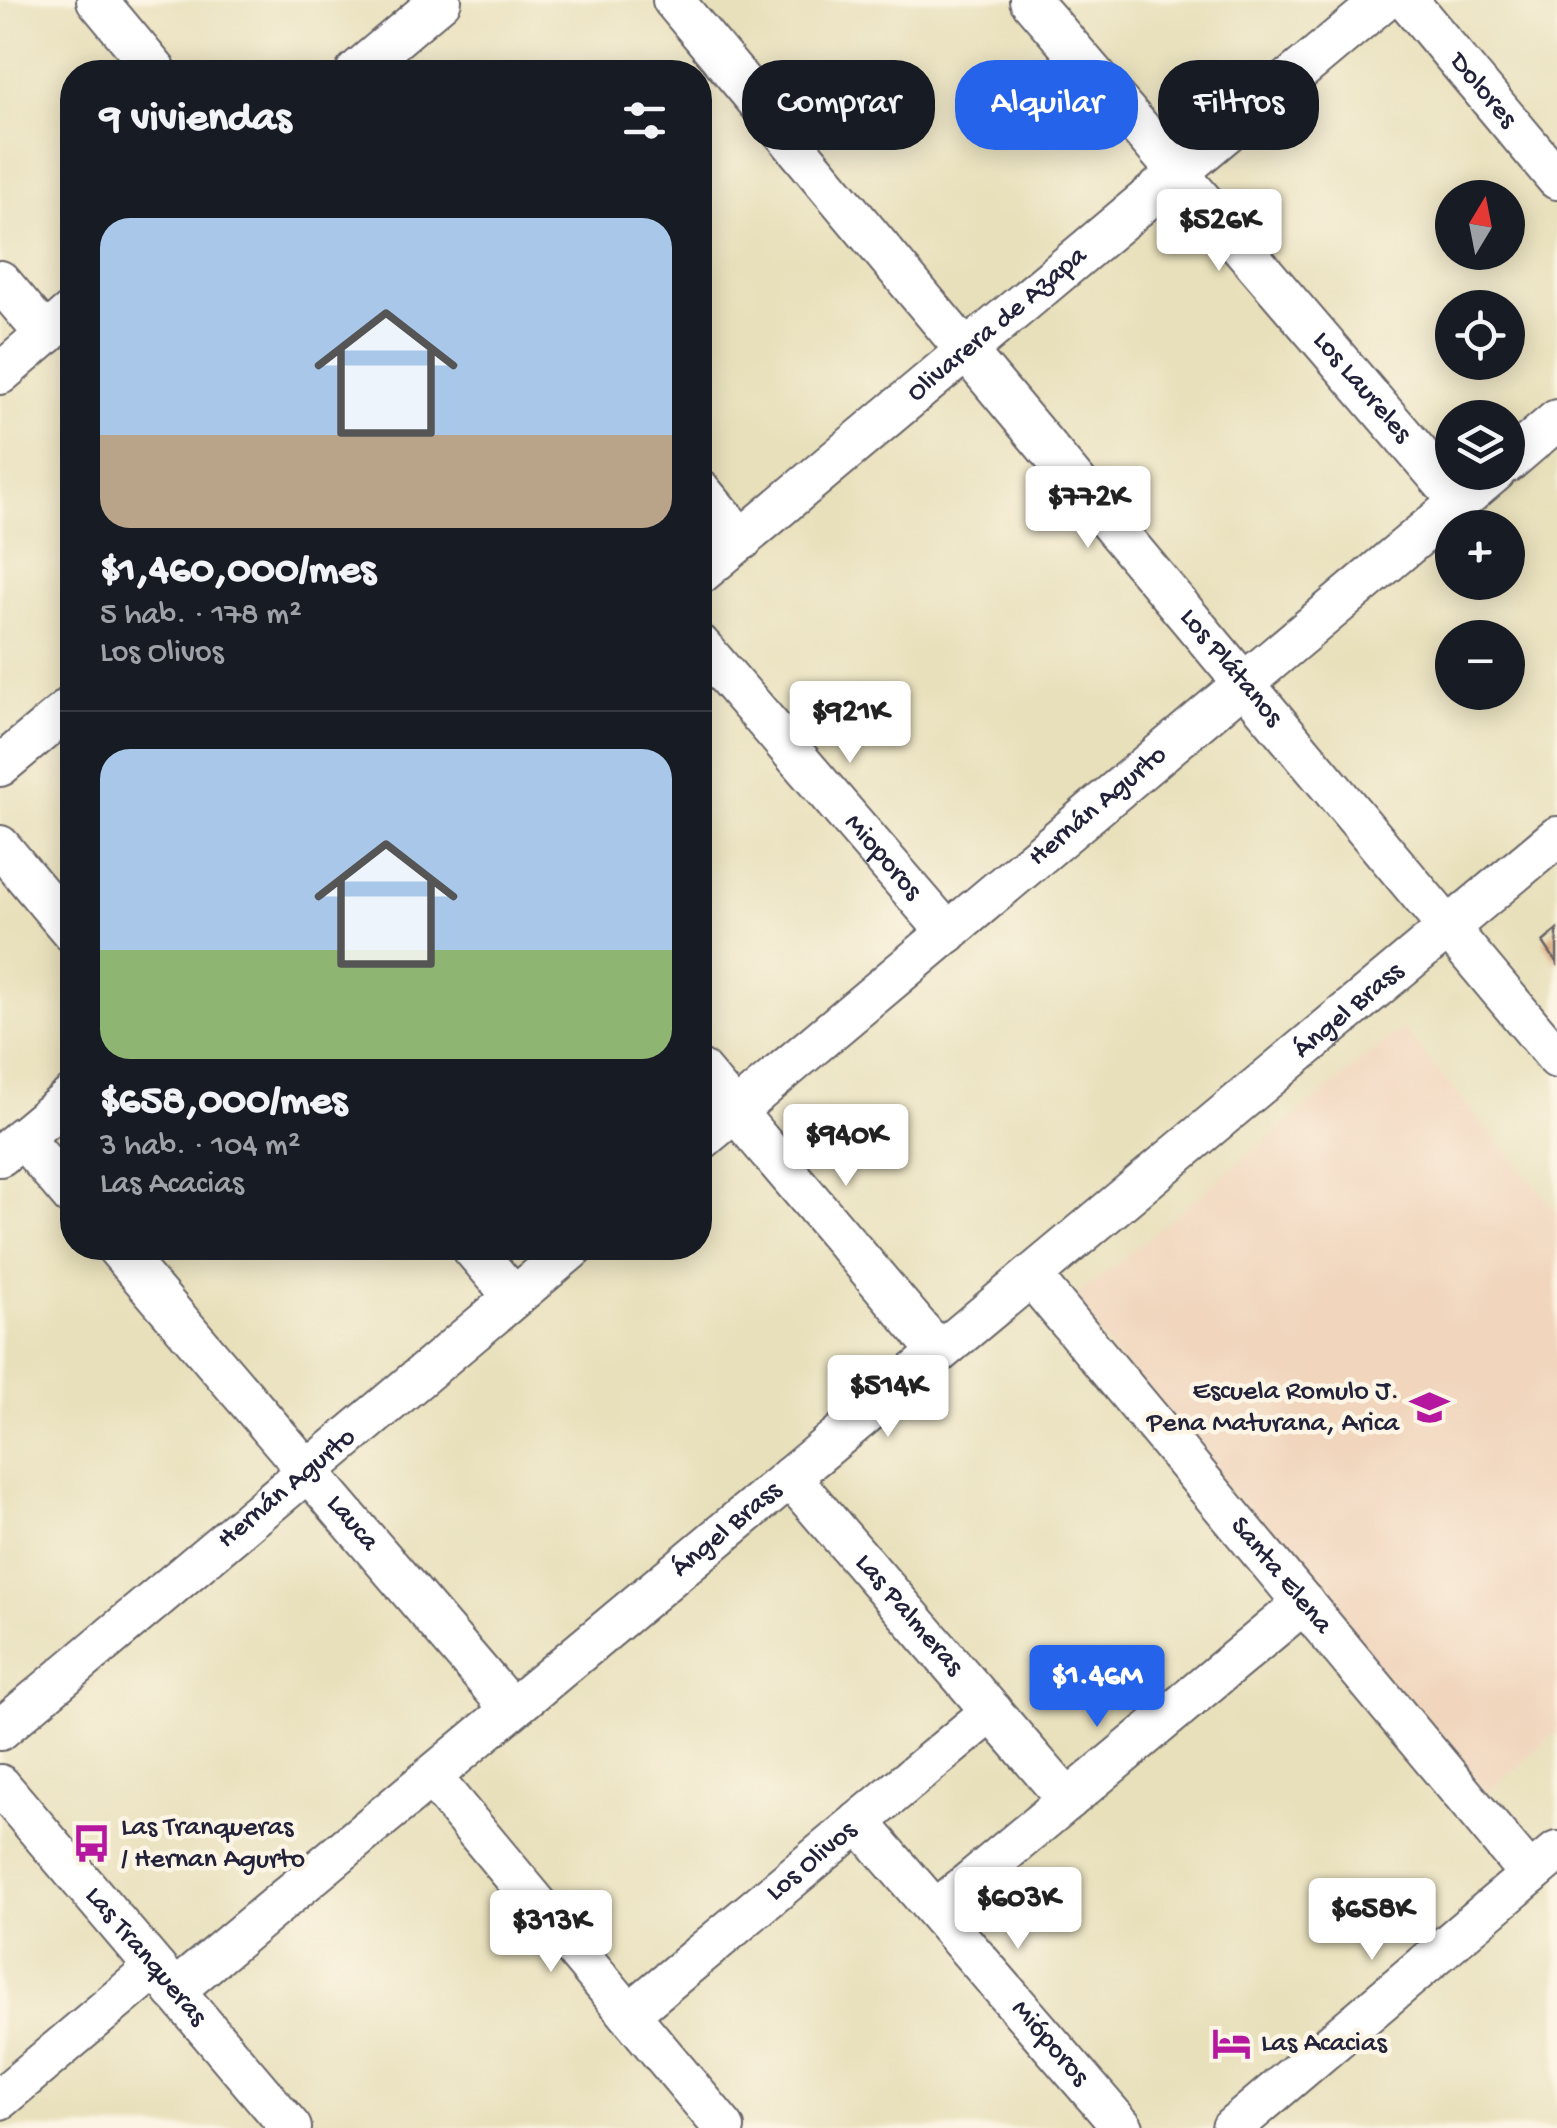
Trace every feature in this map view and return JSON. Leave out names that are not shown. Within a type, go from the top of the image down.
[{"type":"street","points":[[97,0],[148,60]]},
{"type":"street","points":[[370,60],[441,0]]},
{"type":"street","name":"Los Plátanos","points":[[672,0],[1557,1058]]},
{"type":"street","name":"Los Laureles","points":[[1030,0],[1460,502]]},
{"type":"street","name":"Olivarera de Azapa","points":[[712,564],[1384,0]]},
{"type":"street","name":"Dolores","points":[[1407,0],[1557,179]]},
{"type":"street","points":[[0,282],[59,324],[0,374]]},
{"type":"street","points":[[1525,447],[1557,420]]},
{"type":"street","name":"Hernán Agurto","points":[[712,1131],[1474,490]]},
{"type":"street","points":[[712,504],[742,540]]},
{"type":"street","name":"Mioporos","points":[[712,659],[948,933]]},
{"type":"street","points":[[0,766],[60,716]]},
{"type":"street","name":"Ángel Brass","points":[[0,2098],[165,1980],[431,1777],[1557,837]]},
{"type":"street","points":[[0,846],[60,918]]},
{"type":"street","points":[[712,1084],[940,1352]]},
{"type":"street","points":[[60,1106],[11,1146],[60,1186]]},
{"type":"street","name":"Lauca","points":[[127,1260],[511,1710]]},
{"type":"street","points":[[482,1260],[514,1297]]},
{"type":"street","name":"Hernán Agurto","points":[[0,1730],[559,1260]]},
{"type":"street","name":"Santa Elena","points":[[1031,1276],[1304,1604],[1544,1863]]},
{"type":"street","name":"Las Palmeras","points":[[790,1477],[1068,1800]]},
{"type":"street","points":[[936,1910],[1304,1604]]},
{"type":"street","name":"Los Olivos","points":[[629,2014],[992,1711]]},
{"type":"street","points":[[431,1777],[629,2014],[709,2123]]},
{"type":"street","name":"Las Tranqueras","points":[[0,1784],[290,2128]]},
{"type":"street","name":"Mióporos","points":[[859,1822],[1123,2128]]},
{"type":"street","points":[[1240,2126],[1544,1863]]},
{"type":"shaded area","points":[[1402,1028],[1557,1212],[1557,1731],[1486,1794],[1070,1302]]},
{"type":"building","points":[[1557,930],[1557,963],[1543,942]]},
{"type":"place","name":"Escuela Romulo J. Pena Maturana, Arica","points":[[1429,1408]]},
{"type":"place","name":"Las Tranqueras / Hernan Agurto","points":[[91,1844]]},
{"type":"place","name":"Las Acacias","points":[[1231,2044]]}]
